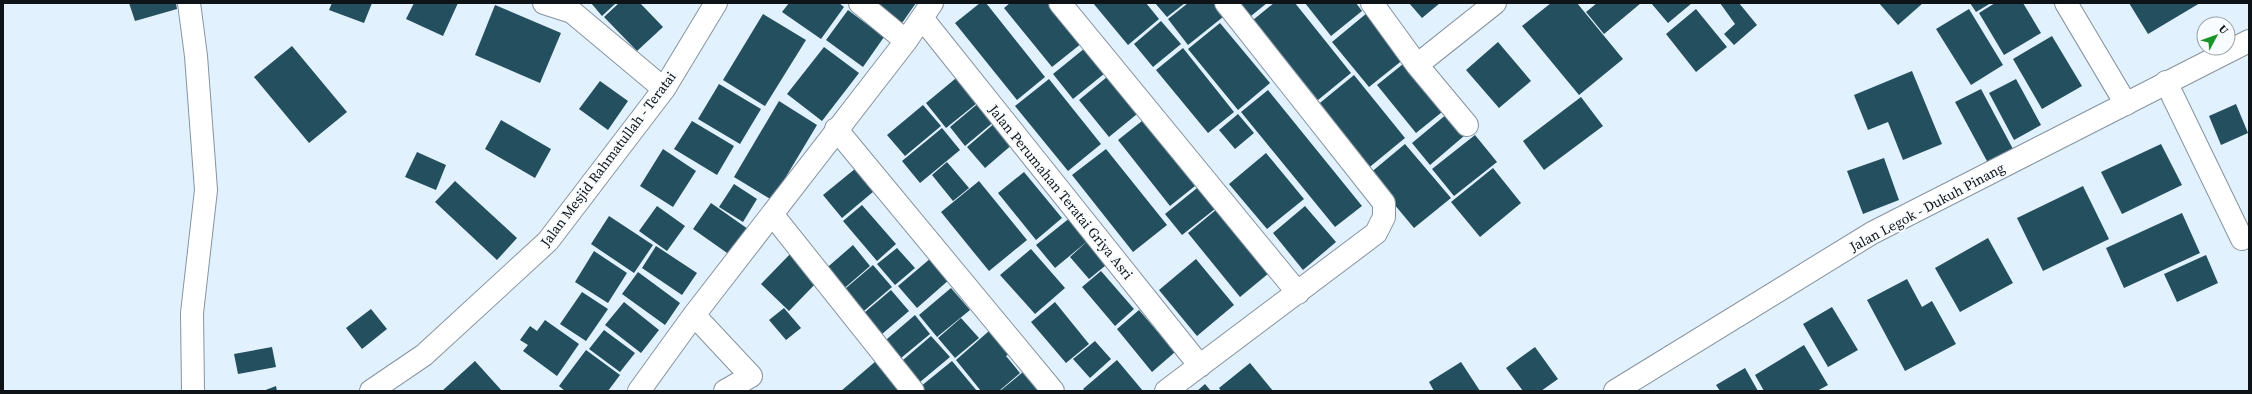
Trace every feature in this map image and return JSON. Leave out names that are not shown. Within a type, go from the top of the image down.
[{"type":"street","points":[[189,3],[196,56],[206,190],[192,313],[192,391]]},
{"type":"street","points":[[544,3],[571,8],[664,89]]},
{"type":"street","name":"Jalan Mesjid Rahmatullah - Teratai","points":[[371,391],[424,355],[548,241],[664,89],[716,3]]},
{"type":"street","points":[[860,3],[906,40]]},
{"type":"street","points":[[1060,3],[1298,293]]},
{"type":"street","points":[[1166,391],[1376,233],[1384,217],[1384,203],[1226,3]]},
{"type":"street","points":[[1372,3],[1417,65],[1467,125]]},
{"type":"street","points":[[1417,65],[1495,3]]},
{"type":"street","points":[[2066,3],[2126,104]]},
{"type":"street","name":"Jalan Perumahan Teratai Griya Asri","points":[[639,391],[694,315],[906,40],[927,10],[1200,366]]},
{"type":"street","name":"Jalan Legok - Dukuh Pinang","points":[[1615,391],[1872,234],[2166,82],[2249,41]]},
{"type":"street","points":[[2166,82],[2242,239]]},
{"type":"street","points":[[836,129],[1053,391]]},
{"type":"street","points":[[772,214],[913,391]]},
{"type":"street","points":[[694,315],[751,376],[725,391]]},
{"type":"building","points":[[129,3],[176,3],[177,9],[135,21]]},
{"type":"building","points":[[332,3],[372,3],[364,23],[329,10]]},
{"type":"building","points":[[414,3],[458,3],[443,36],[406,19]]},
{"type":"building","points":[[591,3],[616,3],[602,16]]},
{"type":"building","points":[[619,3],[640,3],[663,27],[637,51],[604,17]]},
{"type":"building","points":[[789,3],[839,3],[844,7],[821,39],[782,12]]},
{"type":"building","points":[[874,3],[916,3],[902,23]]},
{"type":"building","points":[[980,3],[986,3],[1045,77],[1017,100],[955,23]]},
{"type":"building","points":[[1010,3],[1058,3],[1087,39],[1052,67],[1004,8]]},
{"type":"building","points":[[1093,3],[1146,3],[1159,19],[1128,45]]},
{"type":"building","points":[[1155,3],[1185,3],[1167,17]]},
{"type":"building","points":[[1188,3],[1221,3],[1228,13],[1188,45],[1168,19]]},
{"type":"building","points":[[1240,3],[1267,3],[1251,16]]},
{"type":"building","points":[[1274,3],[1295,3],[1351,73],[1318,100],[1253,20]]},
{"type":"building","points":[[1305,3],[1356,3],[1362,11],[1331,36]]},
{"type":"building","points":[[1409,3],[1440,3],[1422,18]]},
{"type":"building","points":[[1551,3],[1577,3],[1623,59],[1579,95],[1522,26]]},
{"type":"building","points":[[1597,3],[1641,3],[1604,34],[1586,12]]},
{"type":"building","points":[[1651,3],[1692,3],[1668,23]]},
{"type":"building","points":[[1720,3],[1739,3],[1757,25],[1734,45],[1724,34],[1735,24]]},
{"type":"building","points":[[1879,3],[1923,3],[1898,25]]},
{"type":"building","points":[[1970,3],[1991,3],[1976,12]]},
{"type":"building","points":[[1995,3],[2023,3],[2041,33],[2004,55],[1979,13]]},
{"type":"building","points":[[2129,3],[2200,3],[2148,34]]},
{"type":"building","points":[[495,5],[561,33],[540,83],[475,55]]},
{"type":"building","points":[[1696,9],[1727,47],[1696,72],[1666,34]]},
{"type":"building","points":[[1969,9],[2003,65],[1971,85],[1936,29]]},
{"type":"building","points":[[848,10],[884,37],[863,67],[826,40]]},
{"type":"building","points":[[1367,13],[1404,59],[1369,87],[1332,42]]},
{"type":"building","points":[[763,14],[806,40],[765,106],[723,80]]},
{"type":"building","points":[[1161,21],[1181,44],[1153,67],[1134,44]]},
{"type":"building","points":[[1220,23],[1270,83],[1238,110],[1188,49]]},
{"type":"building","points":[[2052,36],[2082,86],[2042,109],[2013,59]]},
{"type":"building","points":[[1498,42],[1531,81],[1499,108],[1466,70]]},
{"type":"building","points":[[1090,44],[1110,69],[1073,99],[1053,74]]},
{"type":"building","points":[[292,46],[347,112],[309,143],[254,77]]},
{"type":"building","points":[[824,47],[859,73],[822,121],[787,94]]},
{"type":"building","points":[[1183,48],[1234,112],[1208,133],[1156,70]]},
{"type":"building","points":[[1408,60],[1447,108],[1416,133],[1377,85]]},
{"type":"building","points":[[1912,71],[1942,144],[1903,160],[1888,122],[1868,130],[1854,95]]},
{"type":"building","points":[[961,74],[982,99],[946,128],[926,103]]},
{"type":"building","points":[[1354,75],[1405,138],[1366,170],[1315,107]]},
{"type":"building","points":[[1107,77],[1137,114],[1109,137],[1079,100]]},
{"type":"building","points":[[1049,79],[1101,144],[1068,171],[1015,106]]},
{"type":"building","points":[[2016,79],[2041,125],[2014,140],[1989,93]]},
{"type":"building","points":[[600,81],[628,101],[608,130],[579,109]]},
{"type":"building","points":[[719,84],[761,109],[740,144],[698,119]]},
{"type":"building","points":[[1981,89],[2013,149],[1988,163],[1955,102]]},
{"type":"building","points":[[1268,90],[1362,206],[1335,227],[1241,112]]},
{"type":"building","points":[[1581,97],[1603,126],[1544,170],[1523,141]]},
{"type":"building","points":[[779,101],[817,125],[772,200],[734,177]]},
{"type":"building","points":[[981,101],[996,120],[965,146],[950,127]]},
{"type":"building","points":[[2236,104],[2248,133],[2221,145],[2209,116]]},
{"type":"building","points":[[923,105],[941,126],[905,156],[887,135]]},
{"type":"building","points":[[1453,109],[1471,130],[1430,165],[1412,143]]},
{"type":"building","points":[[1238,114],[1254,133],[1235,149],[1219,130]]},
{"type":"building","points":[[501,120],[551,149],[535,178],[485,149]]},
{"type":"building","points":[[692,121],[734,146],[717,175],[674,149]]},
{"type":"building","points":[[1142,121],[1195,186],[1170,206],[1118,140]]},
{"type":"building","points":[[996,122],[1014,143],[985,168],[967,147]]},
{"type":"building","points":[[942,128],[960,150],[920,183],[902,161]]},
{"type":"building","points":[[1475,135],[1497,162],[1454,196],[1432,169]]},
{"type":"building","points":[[1405,144],[1451,198],[1414,228],[1369,174]]},
{"type":"building","points":[[2161,144],[2182,185],[2122,214],[2101,172]]},
{"type":"building","points":[[663,149],[696,171],[673,207],[640,186]]},
{"type":"building","points":[[1106,149],[1167,225],[1133,252],[1072,175]]},
{"type":"building","points":[[417,152],[446,165],[436,190],[405,177]]},
{"type":"building","points":[[1266,153],[1304,199],[1267,229],[1229,184]]},
{"type":"building","points":[[1884,158],[1899,200],[1863,214],[1847,171]]},
{"type":"building","points":[[947,162],[969,188],[953,201],[932,175]]},
{"type":"building","points":[[861,164],[880,186],[842,218],[823,195]]},
{"type":"building","points":[[1493,168],[1521,203],[1480,237],[1451,202]]},
{"type":"building","points":[[1024,172],[1062,218],[1036,240],[998,193]]},
{"type":"building","points":[[455,181],[517,238],[497,260],[435,202]]},
{"type":"building","points":[[979,181],[1027,240],[989,271],[941,212]]},
{"type":"building","points":[[734,184],[757,199],[743,222],[719,207]]},
{"type":"building","points":[[1202,184],[1220,205],[1182,235],[1165,214]]},
{"type":"building","points":[[2083,186],[2109,239],[2043,271],[2017,218]]},
{"type":"building","points":[[711,203],[748,229],[730,255],[693,229]]},
{"type":"building","points":[[862,205],[896,244],[877,261],[843,221]]},
{"type":"building","points":[[657,206],[685,226],[667,251],[639,231]]},
{"type":"building","points":[[1305,206],[1336,242],[1303,270],[1273,233]]},
{"type":"building","points":[[1217,209],[1269,273],[1240,297],[1188,233]]},
{"type":"building","points":[[2182,213],[2200,253],[2124,288],[2106,248]]},
{"type":"building","points":[[609,216],[653,245],[634,273],[591,244]]},
{"type":"building","points":[[1071,217],[1090,239],[1055,268],[1036,245]]},
{"type":"building","points":[[1091,238],[1111,261],[1089,279],[1070,257]]},
{"type":"building","points":[[1988,238],[2013,283],[1960,312],[1935,268]]},
{"type":"building","points":[[853,245],[870,266],[840,292],[822,272]]},
{"type":"building","points":[[656,246],[697,273],[682,295],[642,268]]},
{"type":"building","points":[[897,248],[915,268],[895,285],[877,264]]},
{"type":"building","points":[[1031,249],[1065,288],[1035,314],[1000,275]]},
{"type":"building","points":[[594,251],[627,273],[608,303],[575,282]]},
{"type":"building","points":[[792,252],[820,279],[789,311],[761,284]]},
{"type":"building","points":[[2206,255],[2218,283],[2177,302],[2164,274]]},
{"type":"building","points":[[931,258],[950,279],[917,308],[898,286]]},
{"type":"building","points":[[1196,259],[1234,305],[1197,336],[1159,290]]},
{"type":"building","points":[[873,265],[892,287],[858,316],[839,294]]},
{"type":"building","points":[[1101,271],[1134,309],[1115,326],[1082,287]]},
{"type":"building","points":[[638,272],[680,303],[665,325],[622,294]]},
{"type":"building","points":[[1907,279],[1922,307],[1932,301],[1956,344],[1905,371],[1867,300]]},
{"type":"building","points":[[951,288],[970,310],[937,337],[919,315]]},
{"type":"building","points":[[891,290],[909,311],[875,340],[858,318]]},
{"type":"building","points":[[582,292],[608,309],[586,341],[560,324]]},
{"type":"building","points":[[624,302],[659,330],[641,353],[605,325]]},
{"type":"building","points":[[1055,302],[1089,344],[1066,363],[1031,322]]},
{"type":"building","points":[[1832,307],[1858,350],[1828,367],[1803,324]]},
{"type":"building","points":[[784,308],[801,328],[786,340],[769,320]]},
{"type":"building","points":[[371,309],[387,329],[362,349],[346,328]]},
{"type":"building","points":[[1139,310],[1175,352],[1152,372],[1117,329]]},
{"type":"building","points":[[915,315],[930,334],[895,363],[880,345]]},
{"type":"building","points":[[961,318],[979,338],[955,358],[938,338]]},
{"type":"building","points":[[545,320],[579,344],[557,376],[523,351],[528,345],[520,340],[530,326],[537,331]]},
{"type":"building","points":[[604,330],[635,353],[620,372],[589,349]]},
{"type":"building","points":[[989,331],[1009,354],[1006,356],[1020,373],[999,391],[981,391],[956,360]]},
{"type":"building","points":[[931,336],[950,357],[914,387],[896,366]]},
{"type":"building","points":[[1095,341],[1111,359],[1090,378],[1073,359]]},
{"type":"building","points":[[1804,345],[1828,385],[1817,391],[1764,391],[1755,375]]},
{"type":"building","points":[[272,347],[276,367],[238,374],[234,354]]},
{"type":"building","points":[[1535,347],[1558,379],[1541,391],[1523,391],[1506,368]]},
{"type":"building","points":[[586,350],[620,375],[608,391],[565,391],[559,386]]},
{"type":"building","points":[[1117,360],[1143,391],[1085,391],[1083,389]]},
{"type":"building","points":[[475,361],[502,391],[442,391]]},
{"type":"building","points":[[876,361],[901,391],[841,391]]},
{"type":"building","points":[[952,361],[977,391],[923,391],[920,387]]},
{"type":"building","points":[[1461,362],[1480,391],[1434,391],[1429,382]]},
{"type":"building","points":[[1250,363],[1273,391],[1221,391],[1219,388]]},
{"type":"building","points":[[1745,368],[1758,391],[1720,391],[1716,385]]},
{"type":"building","points":[[1023,372],[1039,391],[1000,391]]},
{"type":"building","points":[[1205,384],[1211,391],[1197,391]]},
{"type":"building","points":[[276,386],[277,391],[263,391]]}]
